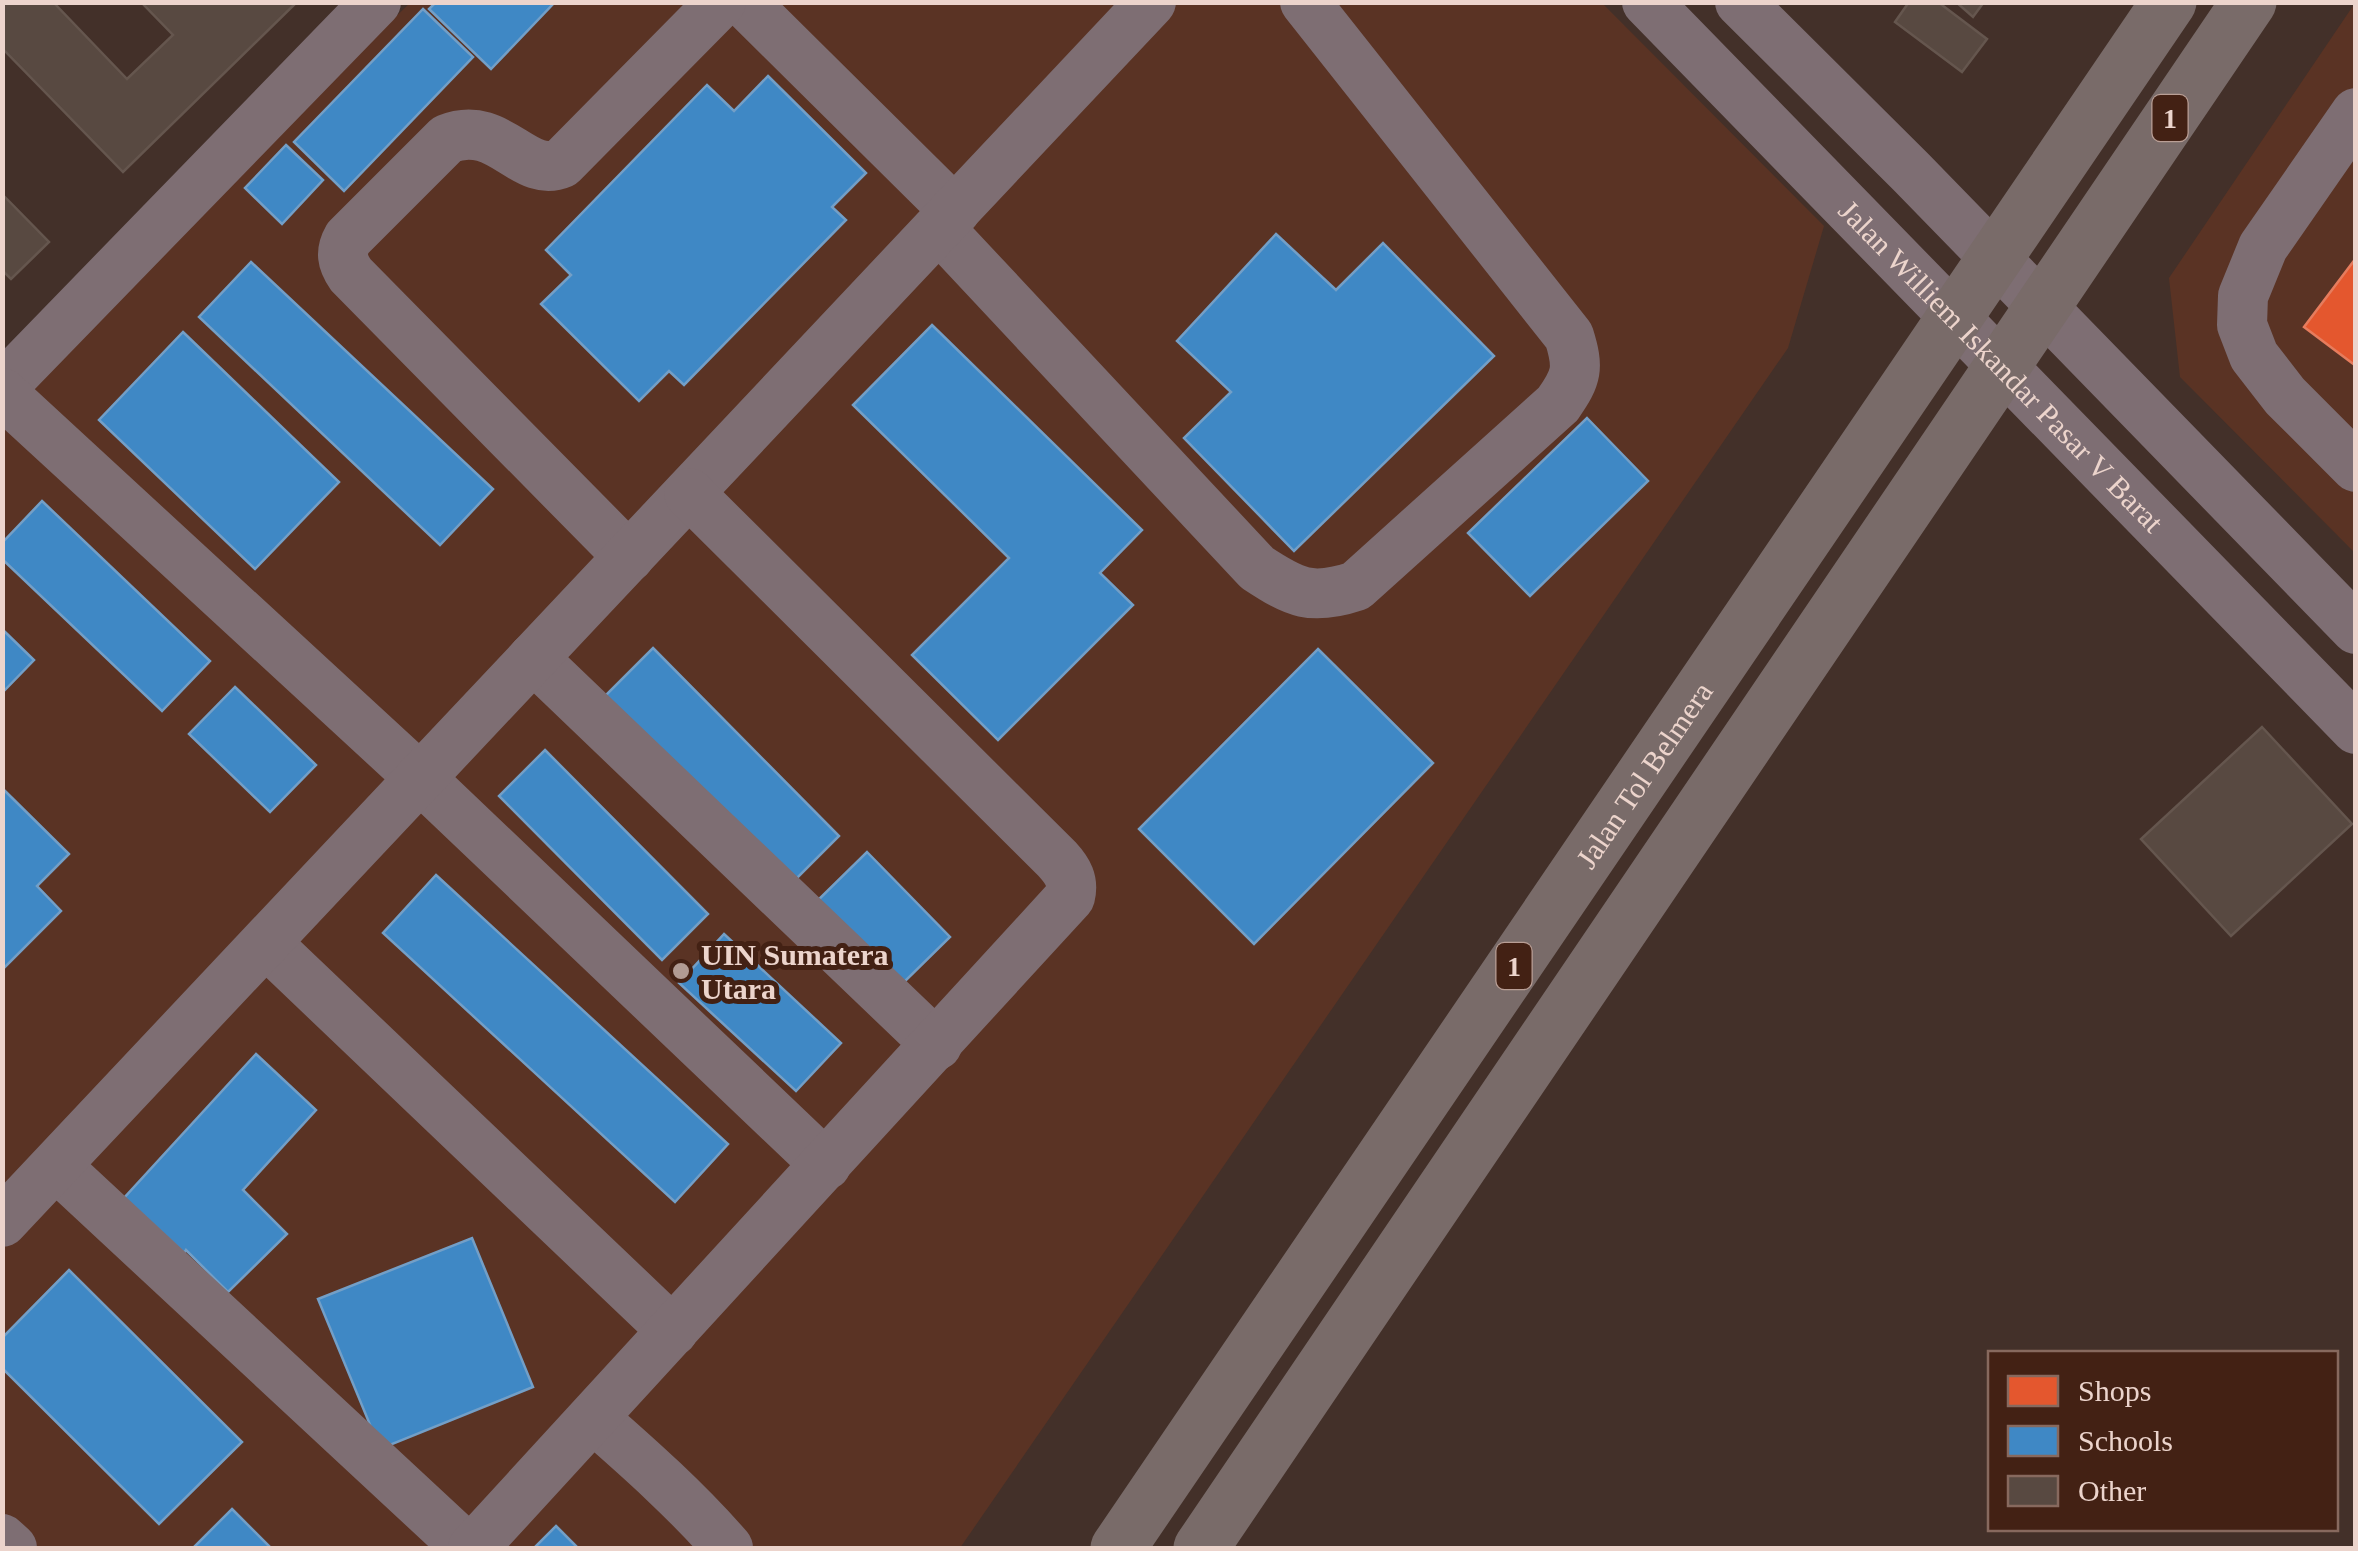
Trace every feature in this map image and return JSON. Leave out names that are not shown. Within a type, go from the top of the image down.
[{"type":"highway","name":"Jalan Tol Belmera","points":[[1118,1548],[2169,2]]},
{"type":"highway","name":"1","points":[[1200,1548],[2249,2]]},
{"type":"street","points":[[376,2],[2,390],[420,778],[826,1165]]},
{"type":"street","points":[[629,557],[351,276],[342,248],[448,139],[478,134],[510,148],[533,164],[553,167],[562,163],[721,2]]},
{"type":"street","points":[[744,2],[947,219],[1257,568],[1306,594],[1333,594],[1356,586],[1558,404],[1576,373],[1576,357],[1569,336],[1305,2]]},
{"type":"street","points":[[8,1206],[56,1166],[1151,2]]},
{"type":"street","name":"Jalan Williem Iskandar Pasar V Barat","points":[[1646,2],[2356,729]]},
{"type":"street","points":[[1740,2],[2356,629]]},
{"type":"street","points":[[2356,113],[2263,246],[2243,296],[2242,325],[2254,356],[2285,396],[2356,466]]},
{"type":"street","points":[[56,1166],[470,1548],[593,1418],[1063,907],[1072,888],[1064,867],[1012,813],[688,494]]},
{"type":"street","points":[[533,658],[937,1044]]},
{"type":"street","points":[[266,943],[674,1331]]},
{"type":"street","points":[[593,1418],[680,1497],[728,1548]]},
{"type":"street","points":[[2,1539],[12,1548]]},
{"type":"shaded area","name":"UIN Sumatera Utara","points":[[410,3],[1602,3],[1824,226],[1788,348],[960,1548],[3,1548],[2,393]]},
{"type":"shaded area","points":[[2355,3],[2355,553],[2180,377],[2169,278]]},
{"type":"building: Shops","points":[[2356,258],[2356,366],[2304,327]]},
{"type":"building: Schools","points":[[436,2],[555,2],[491,69],[429,9]]},
{"type":"building: Schools","points":[[423,9],[473,57],[344,191],[294,142]]},
{"type":"building: Schools","points":[[768,76],[866,173],[832,207],[846,220],[684,385],[669,371],[639,401],[541,304],[571,275],[546,250],[707,85],[734,111]]},
{"type":"building: Schools","points":[[286,145],[323,180],[282,224],[245,188]]},
{"type":"building: Schools","points":[[1276,234],[1336,290],[1383,243],[1494,356],[1294,551],[1184,438],[1231,392],[1177,341]]},
{"type":"building: Schools","points":[[251,262],[493,489],[440,545],[199,317]]},
{"type":"building: Schools","points":[[932,325],[1142,530],[1100,573],[1133,605],[998,740],[912,655],[1009,558],[853,405]]},
{"type":"building: Schools","points":[[183,332],[339,482],[255,569],[99,420]]},
{"type":"building: Schools","points":[[1587,418],[1648,481],[1530,596],[1468,533]]},
{"type":"building: Schools","points":[[42,501],[210,661],[162,711],[2,559],[2,543]]},
{"type":"building: Schools","points":[[2,629],[34,660],[2,693]]},
{"type":"building: Schools","points":[[653,648],[839,836],[790,885],[604,697]]},
{"type":"building: Schools","points":[[1318,649],[1433,763],[1254,944],[1139,829]]},
{"type":"building: Schools","points":[[235,687],[316,765],[270,812],[189,734]]},
{"type":"building: Schools","points":[[545,750],[708,914],[662,960],[499,796]]},
{"type":"building: Schools","points":[[2,788],[69,854],[37,886],[61,911],[2,970]]},
{"type":"building: Schools","points":[[867,852],[950,937],[897,989],[813,905]]},
{"type":"building: Schools","points":[[436,875],[728,1144],[675,1202],[383,933]]},
{"type":"building: Schools","points":[[724,934],[841,1043],[796,1091],[679,983]]},
{"type":"building: Schools","points":[[256,1054],[316,1110],[243,1190],[287,1234],[228,1292],[124,1198]]},
{"type":"building: Schools","points":[[472,1238],[533,1387],[380,1449],[318,1299]]},
{"type":"building: Schools","points":[[69,1270],[242,1442],[159,1524],[2,1368],[2,1338]]},
{"type":"building: Schools","points":[[232,1509],[271,1548],[193,1548]]},
{"type":"building: Schools","points":[[556,1526],[578,1548],[534,1548]]},
{"type":"building: Other","points":[[2,2],[53,2],[127,79],[173,35],[141,2],[297,2],[123,172],[2,48]]},
{"type":"building: Other","points":[[1909,2],[1938,2],[1987,39],[1962,72],[1895,22]]},
{"type":"building: Other","points":[[1956,2],[1984,2],[1973,17]]},
{"type":"building: Other","points":[[2,194],[49,242],[11,279],[2,270]]},
{"type":"building: Other","points":[[2262,727],[2352,824],[2231,936],[2141,839]]},
{"type":"place","name":"UIN Sumatera Utara","points":[[681,971]]}]
